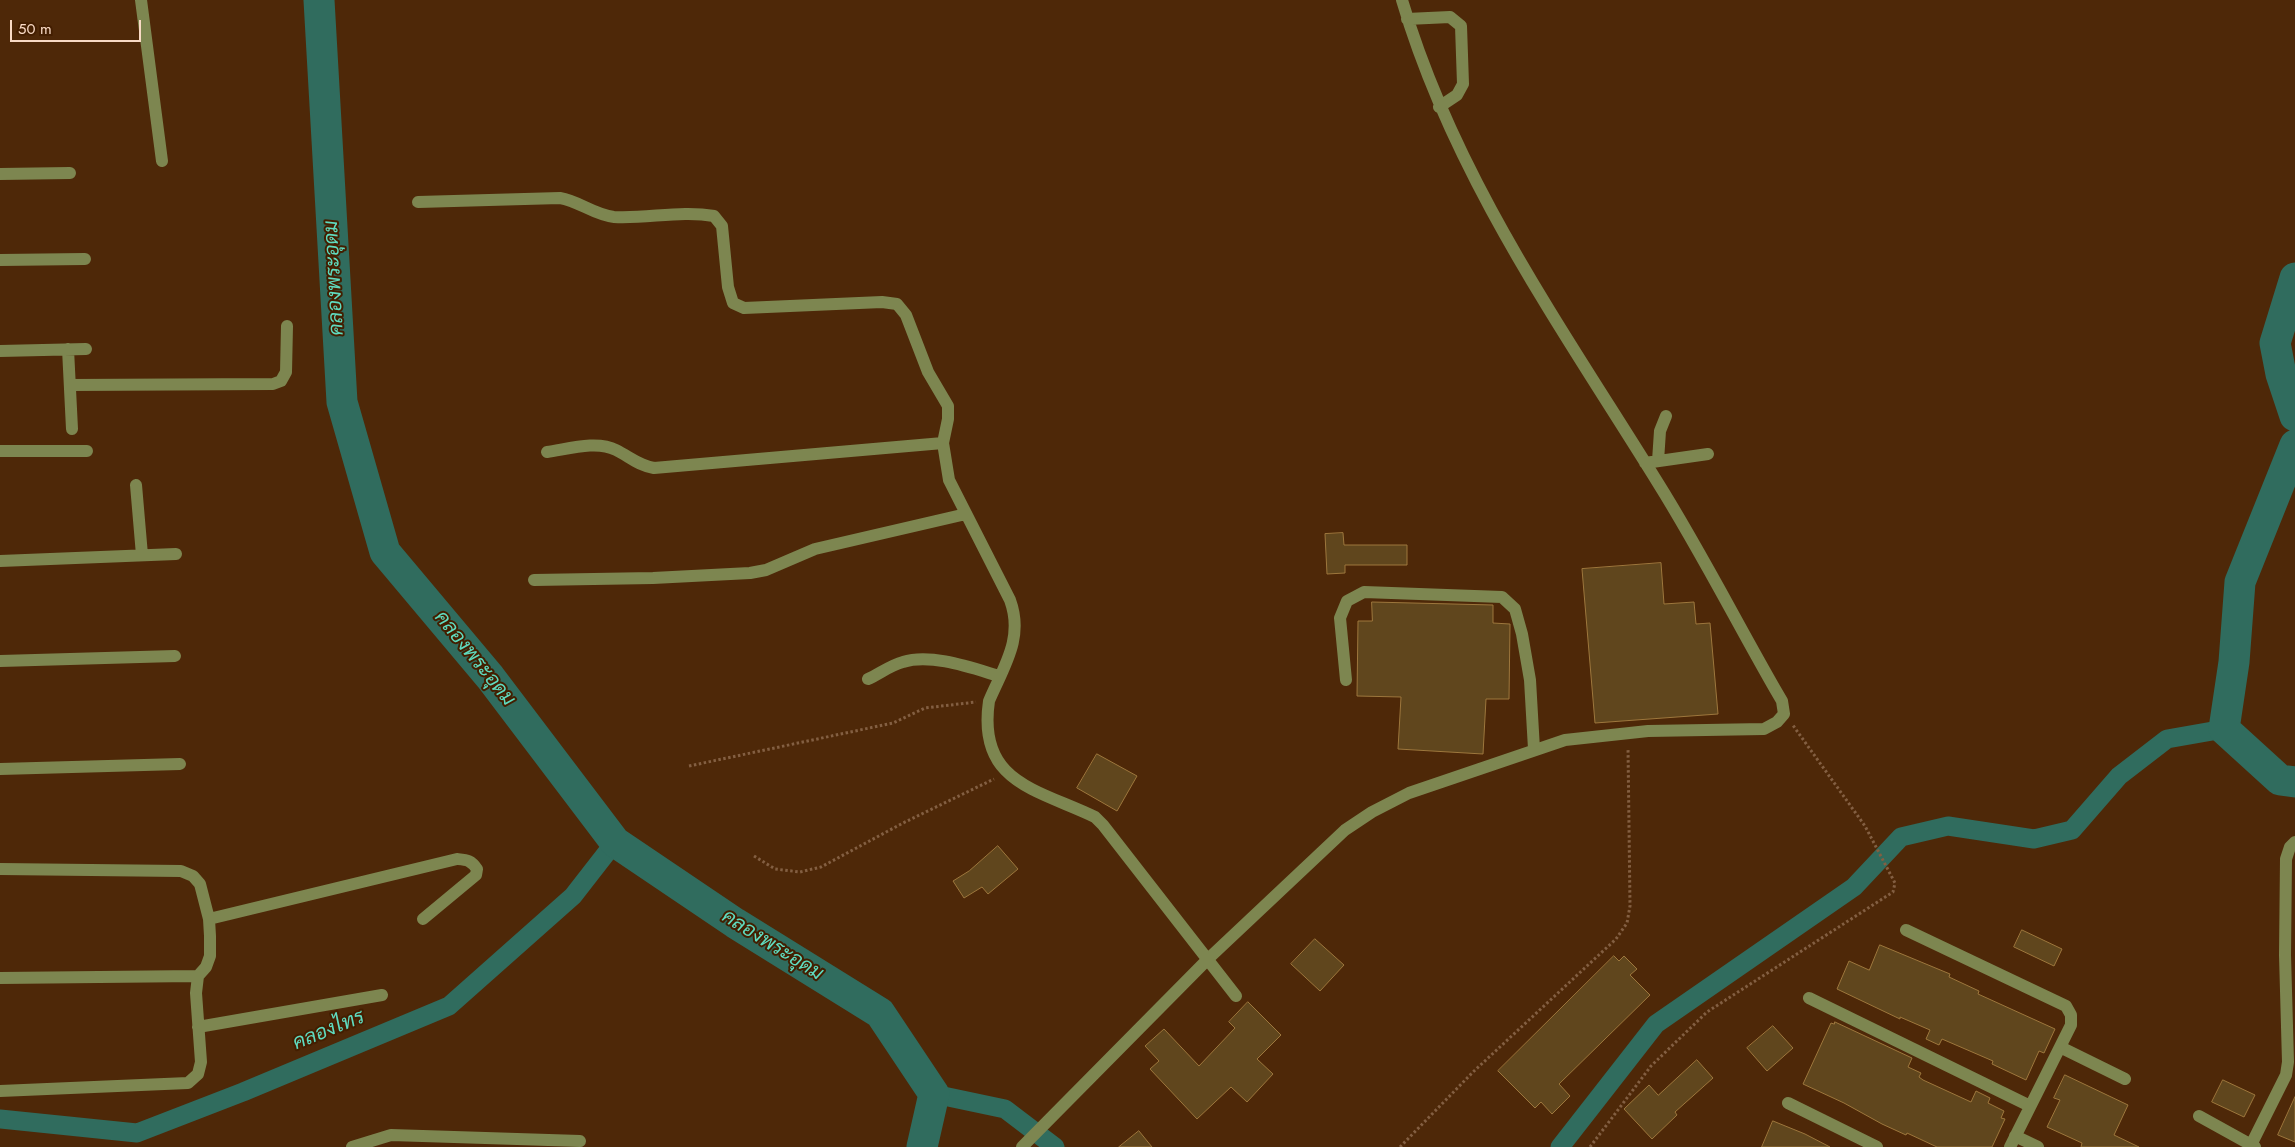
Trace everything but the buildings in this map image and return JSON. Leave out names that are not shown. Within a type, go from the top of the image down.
[{"type":"street","points":[[141,0],[162,161]]},
{"type":"street","points":[[1022,1147],[1208,959],[1345,830],[1372,812],[1409,793],[1565,740],[1628,732],[1764,729],[1777,722],[1784,714],[1782,701],[1652,462],[1521,262],[1488,204],[1439,107],[1402,0]]},
{"type":"street","points":[[1407,19],[1450,18],[1461,26],[1463,84],[1456,95],[1439,107]]},
{"type":"street","points":[[0,174],[70,173]]},
{"type":"street","points":[[418,202],[560,198],[573,200],[594,212],[614,217],[697,213],[714,216],[722,226],[728,287],[733,303],[744,308],[882,302],[897,304],[906,315],[928,372],[948,406],[948,420],[943,443],[949,480],[1016,615],[1015,640],[989,701],[988,731],[997,760],[1006,773],[1020,783],[1095,817],[1236,996]]},
{"type":"street","points":[[0,260],[85,260]]},
{"type":"street","points":[[70,385],[273,384],[282,381],[286,372],[287,326]]},
{"type":"street","points":[[68,349],[72,429]]},
{"type":"street","points":[[0,351],[86,349]]},
{"type":"street","points":[[1652,462],[1666,416]]},
{"type":"street","points":[[547,452],[604,445],[616,450],[634,462],[654,468],[943,443]]},
{"type":"street","points":[[0,451],[87,451]]},
{"type":"street","points":[[1652,462],[1708,454]]},
{"type":"street","points":[[136,485],[142,555]]},
{"type":"street","points":[[534,580],[653,578],[750,573],[766,570],[815,549],[966,514]]},
{"type":"street","points":[[0,561],[176,554]]},
{"type":"street","points":[[1346,680],[1340,618],[1347,601],[1364,592],[1502,597],[1515,610],[1522,634],[1530,680],[1534,749]]},
{"type":"street","points":[[0,661],[175,656]]},
{"type":"street","points":[[868,679],[904,662],[922,660],[958,664],[999,676]]},
{"type":"street","points":[[0,769],[180,764]]},
{"type":"street","points":[[2199,1116],[2252,1146],[2291,1062],[2290,955],[2286,859],[2290,847],[2295,842]]},
{"type":"street","points":[[209,919],[457,860],[468,860],[473,863],[477,869],[476,875],[423,919]]},
{"type":"street","points":[[0,869],[181,871],[193,876],[200,884],[209,919],[210,956],[206,967],[198,976],[196,993],[201,1062],[198,1074],[188,1083],[0,1091]]},
{"type":"street","points":[[1906,930],[2066,1006],[2071,1015],[2071,1025],[2013,1142],[2038,1147]]},
{"type":"street","points":[[0,978],[198,976]]},
{"type":"street","points":[[198,1026],[382,995]]},
{"type":"street","points":[[1809,998],[2030,1106]]},
{"type":"street","points":[[2060,1047],[2125,1080]]},
{"type":"street","points":[[1788,1103],[1877,1147]]},
{"type":"street","points":[[352,1147],[391,1136],[580,1141]]},
{"type":"path","points":[[689,766],[893,723],[925,708],[989,701]]},
{"type":"path","points":[[1590,1147],[1651,1066],[1707,1012],[1893,892],[1895,883],[1865,826],[1784,714]]},
{"type":"path","points":[[1400,1147],[1473,1072],[1616,939],[1627,923],[1630,906],[1628,732]]},
{"type":"path","points":[[754,856],[775,869],[800,872],[821,867],[904,823],[1006,773]]},
{"type":"waterway","name":"คลองพระอุดม","points":[[319,0],[342,402],[385,552],[490,677],[615,842],[735,923],[880,1013],[934,1094],[922,1147]]},
{"type":"waterway","points":[[2295,278],[2275,343],[2281,374],[2295,416]]},
{"type":"waterway","points":[[2295,445],[2240,582],[2234,662],[2224,729],[2280,780],[2295,782]]},
{"type":"waterway","points":[[1560,1147],[1656,1024],[1854,887],[1901,837],[1948,826],[2034,839],[2072,830],[2119,776],[2167,739],[2224,729]]},
{"type":"waterway","name":"คลองไทร","points":[[0,1119],[137,1133],[243,1092],[449,1006],[573,896],[615,842]]},
{"type":"waterway","points":[[934,1094],[1005,1109],[1055,1147]]}]
